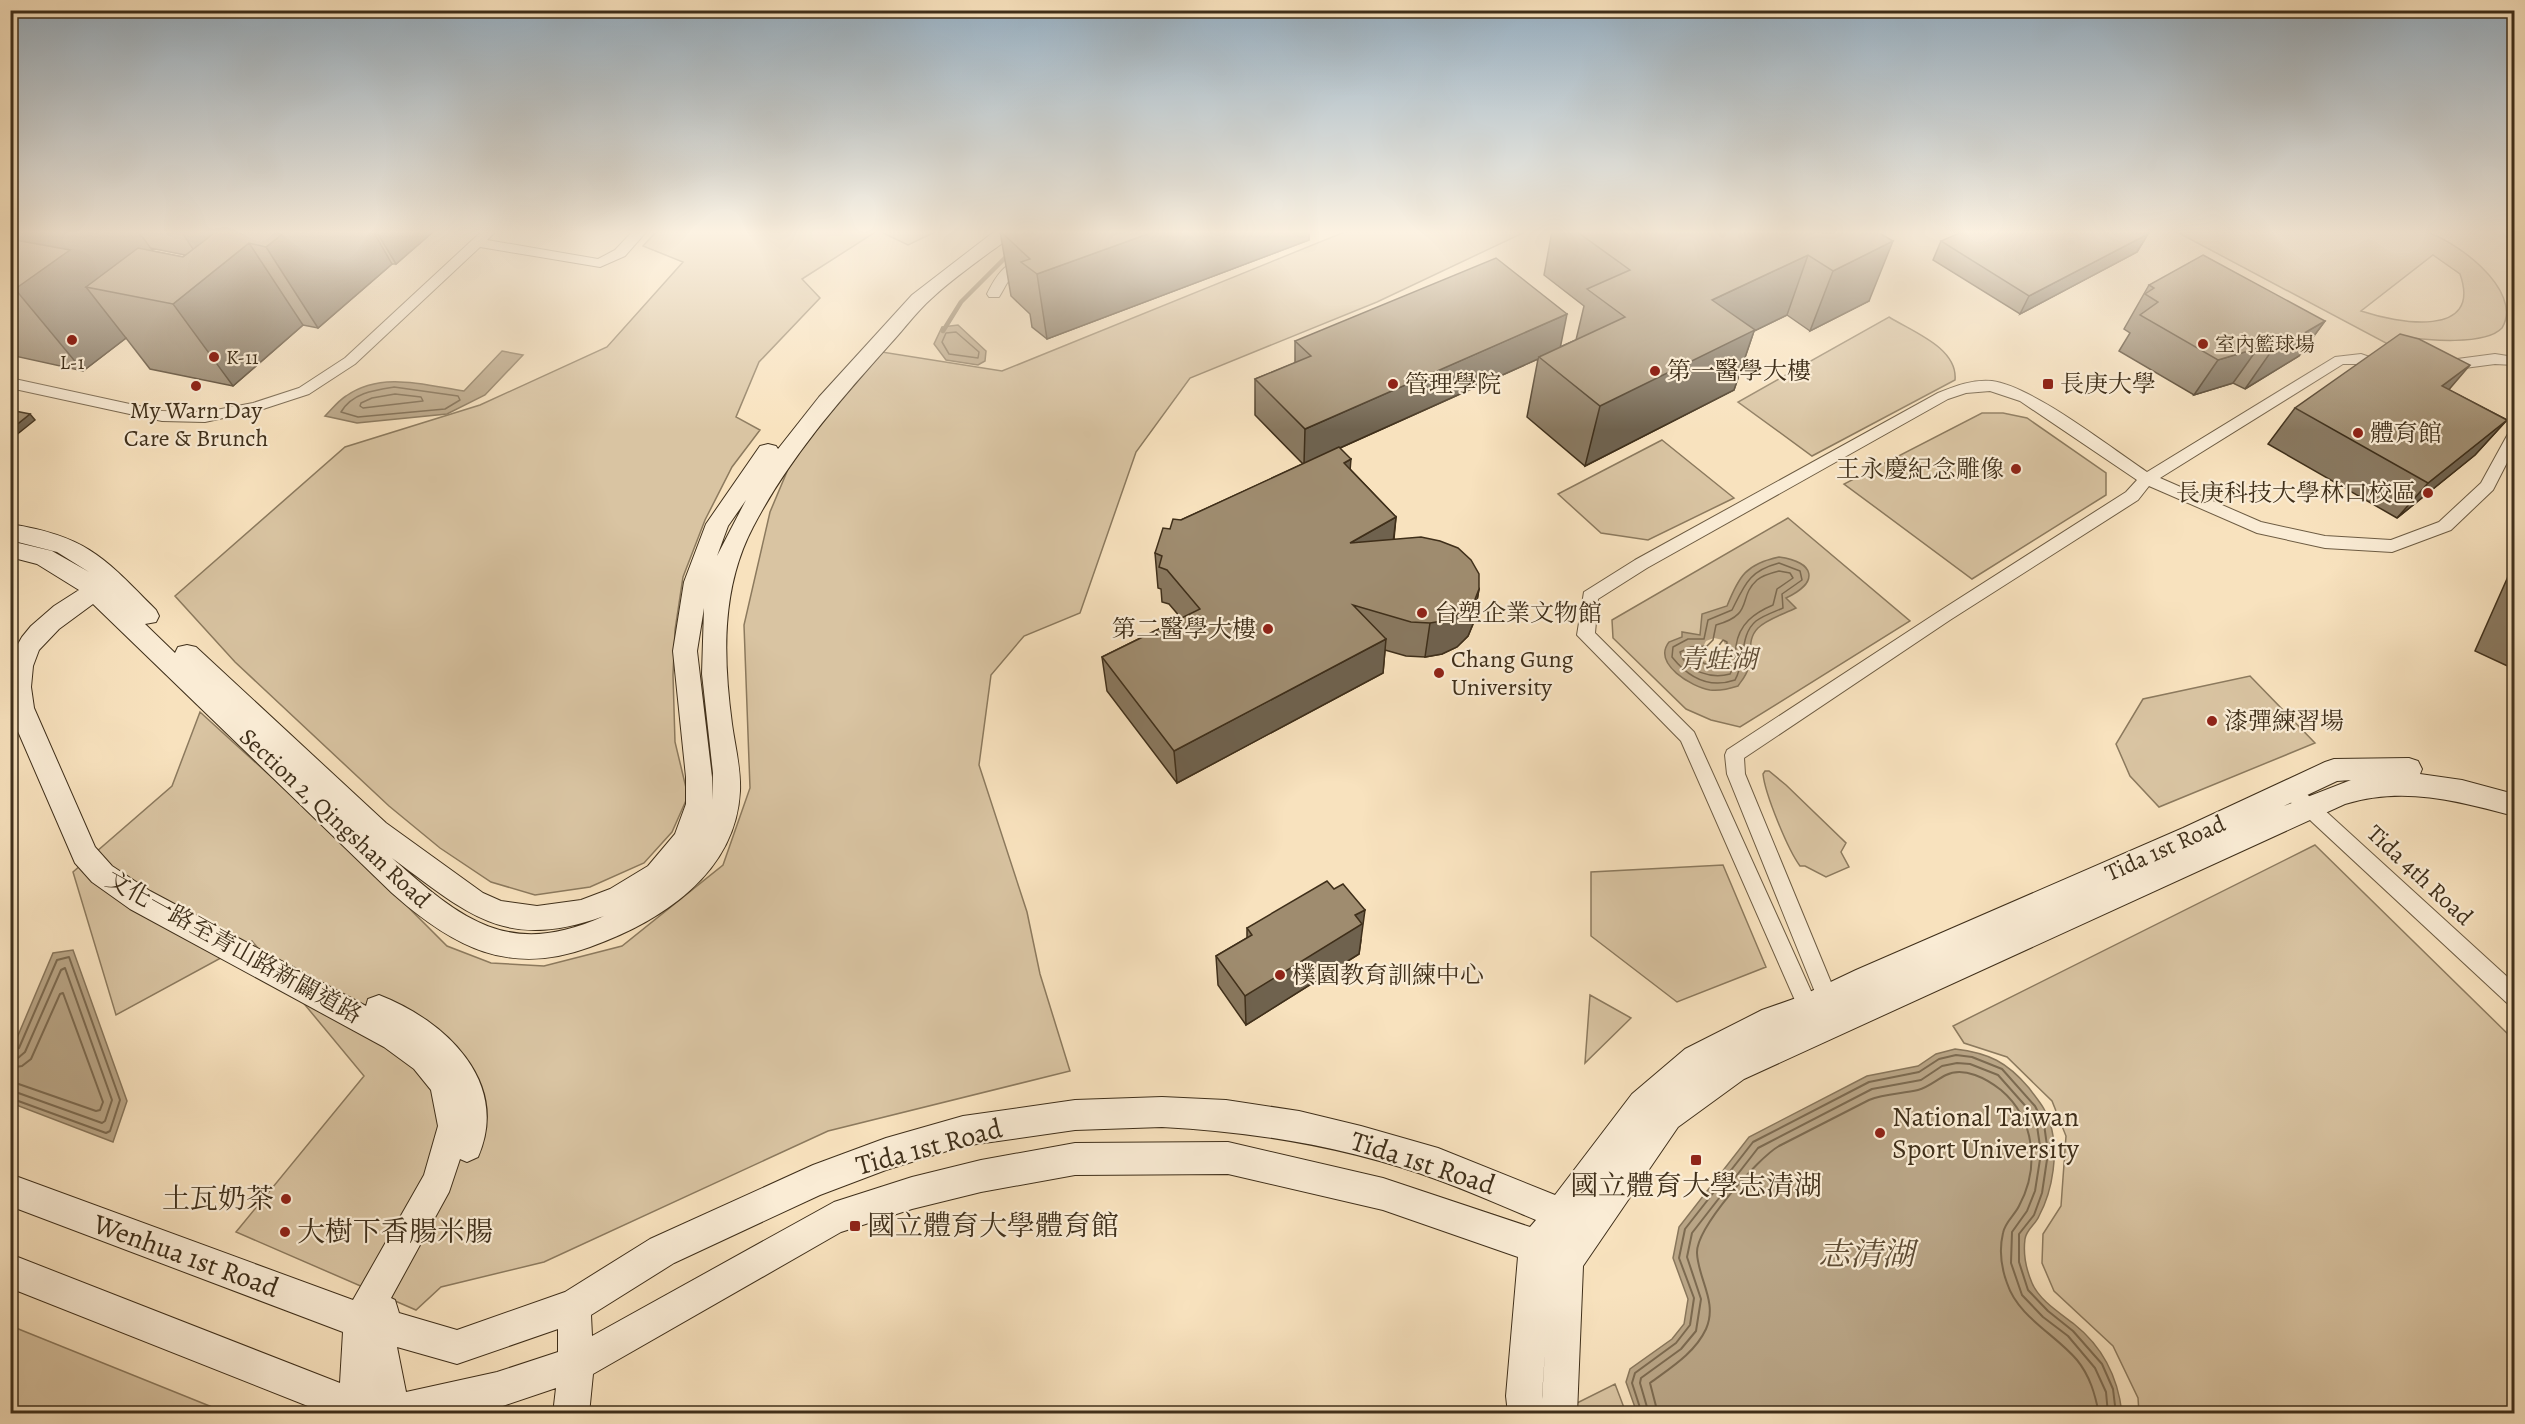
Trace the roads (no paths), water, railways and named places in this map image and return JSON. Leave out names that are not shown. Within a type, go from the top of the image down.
[{"type":"street","points":[[10,383],[162,416],[205,417],[255,407],[304,391],[350,361],[418,297]]},
{"type":"street","name":"Section 2, Qingshan Road","points":[[10,549],[44,557],[105,592],[376,831],[473,902],[498,913],[537,919],[581,912],[620,898],[658,874],[687,840],[699,804],[699,777],[685,651],[696,582],[717,524],[788,425],[859,342],[904,297]]},
{"type":"street","name":"Section 2, Qingshan Road","points":[[10,532],[39,537],[64,545],[83,555],[105,592],[375,861],[459,929],[495,944],[527,948],[566,943],[624,922],[644,912],[674,890],[696,865],[713,838],[725,806],[728,776],[719,723],[715,668],[717,594],[737,535],[768,479],[832,394],[922,297]]},
{"type":"street","points":[[1823,1009],[1737,774],[1734,755],[1944,616],[2132,496],[2147,479],[2340,360],[2361,359],[2397,370]]},
{"type":"street","points":[[2427,368],[2495,359],[2514,361]]},
{"type":"street","points":[[1823,1009],[1688,737],[1586,635],[1590,596],[1641,564],[1943,396],[1964,388],[1991,386],[2025,398],[2147,479],[2257,527],[2325,542],[2392,546],[2445,526],[2487,486],[2514,436]]},
{"type":"street","name":"文化一路至青山路新闢道路","points":[[105,592],[76,603],[48,625],[26,651],[18,673],[17,692],[21,708],[85,855],[102,874],[140,900],[395,1037],[425,1059],[445,1084],[454,1126],[438,1181],[369,1323]]},
{"type":"street","name":"Tida 1st Road","points":[[354,1410],[392,1413],[495,1402],[576,1364],[834,1218],[912,1193],[981,1176],[1075,1159],[1228,1158],[1383,1194],[1536,1246],[1567,1261],[1667,1116],[1733,1068],[1823,1009],[2300,799],[2334,770],[2401,767],[2493,783],[2514,791]]},
{"type":"street","name":"Tida 1st Road","points":[[2300,799],[2405,783],[2490,796],[2514,805]]},
{"type":"street","name":"Tida 4th Road","points":[[2300,799],[2514,996]]},
{"type":"street","name":"Tida 1st Road","points":[[1536,1246],[1643,1105],[1696,1059],[1773,1020],[1823,1009]]},
{"type":"street","name":"Tida 1st Road","points":[[369,1323],[457,1347],[574,1306],[662,1251],[813,1181],[886,1154],[963,1131],[1075,1115],[1162,1112],[1215,1115],[1299,1126],[1361,1141],[1438,1164],[1592,1226]]},
{"type":"street","name":"Wenhua 1st Road","points":[[10,1190],[369,1323]]},
{"type":"street","points":[[1526,1413],[1524,1396],[1536,1246]]},
{"type":"street","points":[[1559,1413],[1567,1261]]},
{"type":"street","points":[[10,1271],[354,1410],[369,1323]]},
{"type":"street","points":[[571,1413],[576,1364],[574,1306]]},
{"type":"street","points":[[369,1323],[392,1413]]},
{"type":"water","points":[[958,325],[986,351],[985,361],[978,365],[946,360],[934,344],[942,327]]},
{"type":"water","points":[[502,351],[523,355],[485,395],[447,414],[357,423],[325,416],[346,396],[360,388],[374,384],[419,383],[464,391]]},
{"type":"water","name":"青蛙湖","points":[[1779,557],[1800,563],[1809,573],[1808,579],[1804,586],[1786,598],[1796,608],[1766,622],[1754,633],[1748,669],[1738,686],[1724,690],[1710,690],[1676,673],[1666,658],[1665,650],[1669,642],[1682,637],[1682,632],[1700,635],[1702,614],[1727,606],[1745,573],[1759,563]]},
{"type":"water","points":[[73,950],[127,1101],[113,1142],[11,1103],[11,1052],[53,953]]},
{"type":"water","name":"志清湖","points":[[1955,1049],[1988,1056],[2005,1065],[2029,1088],[2047,1114],[2053,1134],[2053,1170],[2044,1206],[2025,1239],[2027,1267],[2032,1283],[2040,1295],[2084,1333],[2101,1353],[2113,1376],[2122,1413],[1637,1413],[1626,1382],[1630,1369],[1672,1339],[1684,1324],[1688,1299],[1673,1258],[1679,1227],[1749,1137],[1867,1076],[1918,1066],[1936,1054]]},
{"type":"waterway","points":[[943,331],[966,297]]},
{"type":"place","name":"L-1","points":[[72,340]]},
{"type":"place","name":"室內籃球場","points":[[2203,344]]},
{"type":"place","name":"K-11","points":[[214,357]]},
{"type":"place","name":"第一醫學大樓","points":[[1655,371]]},
{"type":"place","name":"管理學院","points":[[1393,384]]},
{"type":"place","name":"長庚大學","points":[[2048,384]]},
{"type":"place","name":"My Warn Day Care & Brunch","points":[[196,386]]},
{"type":"place","name":"體育館","points":[[2358,433]]},
{"type":"place","name":"王永慶紀念雕像","points":[[2016,469]]},
{"type":"place","name":"長庚科技大學林口校區","points":[[2428,493]]},
{"type":"place","name":"台塑企業文物館","points":[[1422,613]]},
{"type":"place","name":"第二醫學大樓","points":[[1268,629]]},
{"type":"place","name":"Chang Gung University","points":[[1439,673]]},
{"type":"place","name":"漆彈練習場","points":[[2212,721]]},
{"type":"place","name":"樸園教育訓練中心","points":[[1280,975]]},
{"type":"place","name":"National Taiwan Sport University","points":[[1880,1133]]},
{"type":"place","name":"國立體育大學志清湖","points":[[1696,1160]]},
{"type":"place","name":"土瓦奶茶","points":[[286,1199]]},
{"type":"place","name":"國立體育大學體育館","points":[[855,1226]]},
{"type":"place","name":"大樹下香腸米腸","points":[[285,1232]]}]
